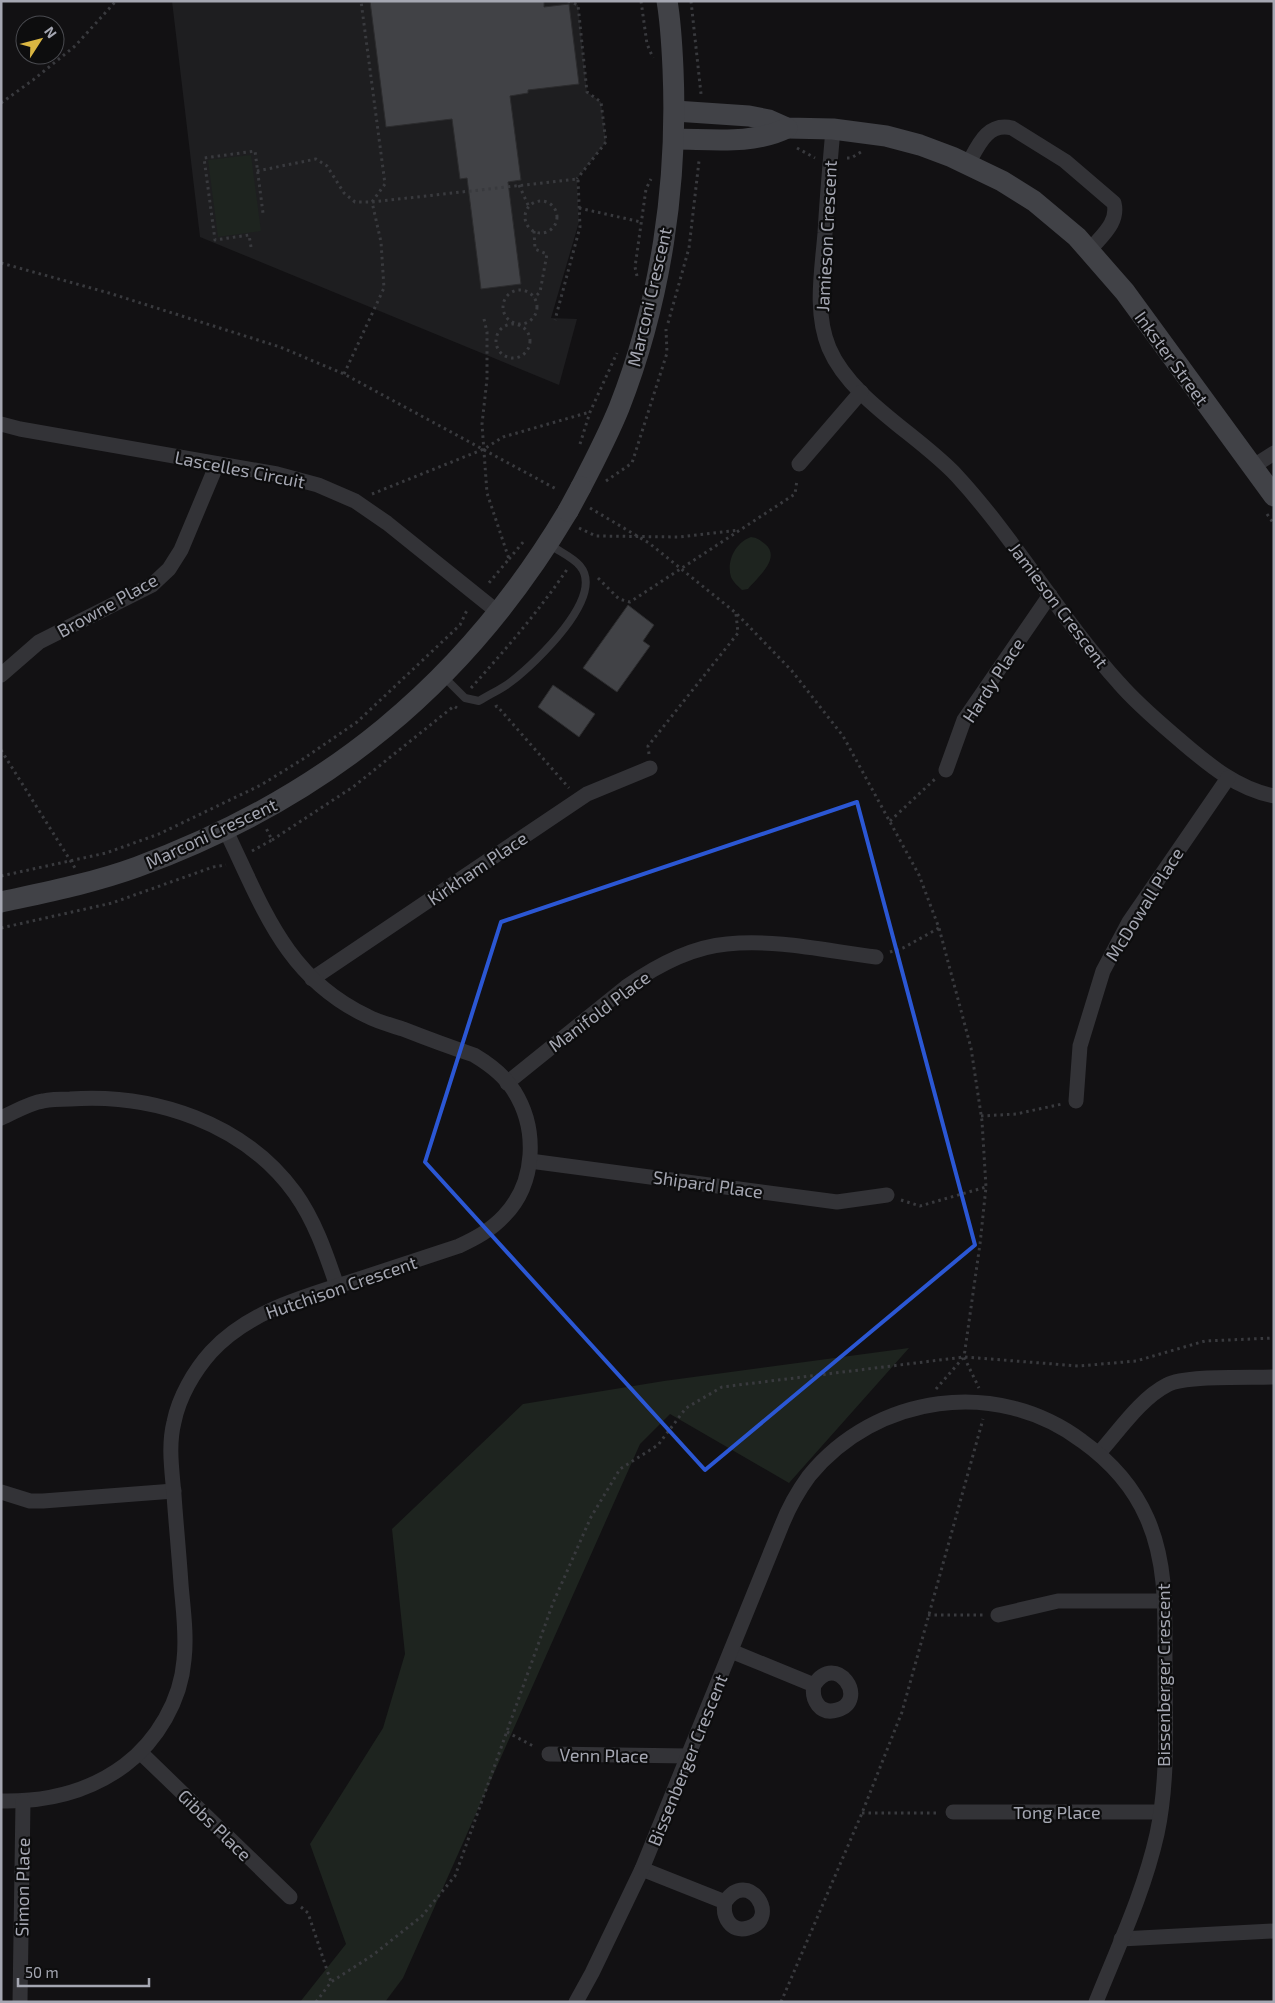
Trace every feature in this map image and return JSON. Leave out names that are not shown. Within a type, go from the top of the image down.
[{"type":"street","name":"Marconi Crescent","points":[[1,902],[84,883],[136,868],[226,831],[285,799],[341,762],[389,725],[443,676],[499,613],[580,497],[618,410],[632,372],[654,293],[664,242],[674,140],[675,111],[668,1]]},
{"type":"street","name":"Inkster Street","points":[[675,111],[703,102],[769,120],[786,128],[832,129],[886,136],[920,145],[968,164],[1002,181],[1034,201],[1077,237],[1125,292],[1252,467],[1268,502]]},
{"type":"street","points":[[968,164],[982,139],[990,130],[1003,126],[1012,128],[1064,161],[1114,203],[1116,210],[1114,221],[1090,250]]},
{"type":"street","name":"Inkster Street","points":[[674,140],[750,138],[778,132],[786,128]]},
{"type":"street","name":"Jamieson Crescent","points":[[832,129],[820,292],[822,321],[829,348],[843,372],[861,392],[952,471],[983,504],[1073,627],[1118,683],[1137,702],[1198,756],[1228,778],[1258,793],[1274,796]]},
{"type":"street","points":[[799,464],[861,392]]},
{"type":"street","name":"Lascelles Circuit","points":[[1,424],[20,429],[278,474],[318,484],[360,505],[387,523],[499,613]]},
{"type":"street","points":[[1252,467],[1274,453]]},
{"type":"street","name":"Browne Place","points":[[1,676],[39,642],[152,585],[169,569],[181,550],[217,464]]},
{"type":"street","name":"Hardy Place","points":[[946,770],[964,720],[1050,595]]},
{"type":"street","name":"Kirkham Place","points":[[312,979],[587,794],[650,768]]},
{"type":"street","name":"McDowall Place","points":[[1076,1101],[1080,1046],[1103,970],[1128,922],[1228,778]]},
{"type":"street","name":"Hutchison Crescent","points":[[1,1801],[24,1802],[54,1798],[85,1788],[114,1773],[140,1753],[162,1724],[177,1693],[184,1661],[185,1630],[170,1454],[175,1417],[191,1380],[211,1352],[236,1330],[265,1312],[459,1246],[483,1234],[504,1217],[512,1207],[524,1184],[530,1161],[531,1139],[528,1118],[508,1082],[487,1063],[474,1055],[368,1017],[338,1000],[312,979],[288,952],[270,922],[226,831]]},
{"type":"street","name":"Manifold Place","points":[[508,1082],[626,986],[674,958],[691,952],[726,944],[760,942],[876,957]]},
{"type":"street","points":[[1,1118],[43,1100],[89,1097],[134,1100],[156,1104],[216,1126],[261,1157],[294,1192],[305,1208],[323,1245],[337,1286]]},
{"type":"street","name":"Shipard Place","points":[[530,1161],[837,1202],[887,1195]]},
{"type":"street","points":[[1099,1453],[1147,1399],[1167,1385],[1182,1380],[1274,1377]]},
{"type":"street","name":"Bissenberger Crescent","points":[[576,2002],[642,1869],[789,1509],[809,1477],[835,1450],[854,1435],[907,1409],[944,1403],[987,1403],[1013,1407],[1046,1418],[1067,1429],[1099,1453],[1127,1483],[1147,1519],[1161,1563],[1165,1601],[1165,1752],[1160,1812],[1144,1878],[1096,2002]]},
{"type":"street","points":[[1,1492],[30,1501],[43,1501],[174,1491]]},
{"type":"street","points":[[998,1614],[1058,1601],[1165,1601]]},
{"type":"street","name":"Bissenberger Crescent","points":[[731,1651],[814,1685]]},
{"type":"street","name":"Gibbs Place","points":[[140,1753],[290,1897]]},
{"type":"street","name":"Venn Place","points":[[549,1754],[688,1756]]},
{"type":"street","name":"Simon Place","points":[[20,2002],[24,1802]]},
{"type":"street","name":"Tong Place","points":[[953,1812],[1160,1812]]},
{"type":"street","name":"Bissenberger Crescent","points":[[642,1869],[725,1902]]},
{"type":"street","points":[[1121,1938],[1274,1931]]},
{"type":"lane","points":[[443,676],[463,696],[472,701],[479,701],[510,683],[541,655],[570,620],[582,602],[587,583],[581,566],[548,544]]},
{"type":"path","points":[[1,103],[75,46],[116,1]]},
{"type":"path","points":[[344,374],[384,288],[380,242],[372,202],[385,184],[361,1]]},
{"type":"path","points":[[556,320],[580,228],[577,178],[606,142],[602,102],[587,92],[578,5],[568,1]]},
{"type":"path","points":[[641,1],[647,44],[654,61]]},
{"type":"path","points":[[690,1],[703,102]]},
{"type":"path","points":[[580,497],[632,463],[667,353],[666,331],[690,248],[700,161],[709,152],[707,139]]},
{"type":"path","points":[[790,148],[799,148],[813,158],[851,158],[861,152]]},
{"type":"path","points":[[251,247],[249,235],[216,240],[204,158],[255,151],[263,213]]},
{"type":"path","points":[[257,171],[316,159],[327,166],[344,193],[354,202],[372,202],[577,178]]},
{"type":"path","points":[[638,280],[635,267],[641,222],[646,189],[654,174]]},
{"type":"path","points":[[519,185],[529,207]]},
{"type":"path","points":[[534,202],[550,204],[556,213],[552,228],[544,232],[534,231],[525,219],[529,207],[534,202]]},
{"type":"path","points":[[579,208],[641,222]]},
{"type":"path","points":[[534,231],[535,249],[547,254],[540,292],[534,298]]},
{"type":"path","points":[[1,262],[109,293],[280,347],[344,374],[484,449],[580,497],[640,537],[736,613],[792,671],[842,736],[919,875],[939,928],[971,1048],[982,1116],[986,1187],[980,1244],[964,1357],[921,1406]]},
{"type":"path","points":[[534,298],[525,291],[520,290],[514,291],[506,298],[503,308],[504,314],[511,322],[516,324],[528,334],[530,345],[520,357],[509,358],[500,352],[496,341],[498,336],[505,327],[516,324],[522,324],[532,320],[537,309],[534,298]]},
{"type":"path","points":[[1,876],[106,853],[158,834],[261,785],[357,722],[460,625],[469,607],[509,559],[487,493],[482,424],[486,379],[487,332],[484,319]]},
{"type":"path","points":[[579,446],[590,412],[617,351]]},
{"type":"path","points":[[360,505],[374,492],[484,449],[503,436],[590,412]]},
{"type":"path","points":[[596,574],[599,580],[619,599],[630,602],[796,494],[799,464]]},
{"type":"path","points":[[1268,502],[1274,524]]},
{"type":"path","points":[[272,840],[353,787],[454,706],[514,640],[549,597],[578,552],[574,541],[577,527],[596,536],[640,537],[679,537],[739,530]]},
{"type":"path","points":[[650,768],[648,746],[738,633],[736,613]]},
{"type":"path","points":[[454,706],[460,709]]},
{"type":"path","points":[[488,711],[497,706],[579,799]]},
{"type":"path","points":[[1,750],[84,883]]},
{"type":"path","points":[[890,821],[946,770]]},
{"type":"path","points":[[1,928],[112,903],[225,864],[232,871]]},
{"type":"path","points":[[876,957],[903,948],[939,928]]},
{"type":"path","points":[[982,1116],[1016,1114],[1076,1101]]},
{"type":"path","points":[[887,1195],[920,1206],[986,1187]]},
{"type":"path","points":[[316,2002],[331,1982],[372,1955],[422,1916],[455,1876],[553,1603],[591,1517],[620,1469],[658,1445],[686,1408],[722,1387],[964,1357],[1079,1366],[1136,1361],[1205,1341],[1274,1338]]},
{"type":"path","points":[[781,2002],[862,1813],[902,1712],[987,1403],[964,1357]]},
{"type":"path","points":[[928,1615],[998,1614]]},
{"type":"path","points":[[507,1732],[549,1754]]},
{"type":"path","points":[[862,1813],[953,1812]]},
{"type":"path","points":[[290,1897],[308,1914],[331,1982]]},
{"type":"highlighted area","points":[[857,802],[975,1245],[705,1470],[425,1162],[501,922]]},
{"type":"shaded area","points":[[172,1],[570,1],[578,5],[587,92],[601,102],[606,142],[577,179],[579,222],[551,318],[577,319],[559,385],[200,237]]},
{"type":"shaded area","points":[[251,155],[261,231],[218,237],[208,160]]},
{"type":"shaded area","points":[[751,537],[759,539],[765,544],[770,550],[771,555],[762,574],[748,589],[742,590],[731,577],[731,559],[741,543]]},
{"type":"shaded area","points":[[909,1348],[789,1483],[670,1414],[640,1444],[403,1978],[385,2002],[300,2002],[346,1944],[310,1844],[383,1728],[405,1654],[392,1529],[523,1404],[664,1381]]},
{"type":"building","points":[[370,1],[544,1],[544,7],[569,4],[579,84],[528,90],[528,93],[510,96],[521,180],[508,182],[521,284],[481,289],[467,178],[460,179],[452,119],[386,127]]},
{"type":"building","points":[[628,605],[654,625],[643,641],[650,646],[617,692],[583,668]]},
{"type":"building","points":[[553,685],[595,714],[579,737],[538,707]]}]
